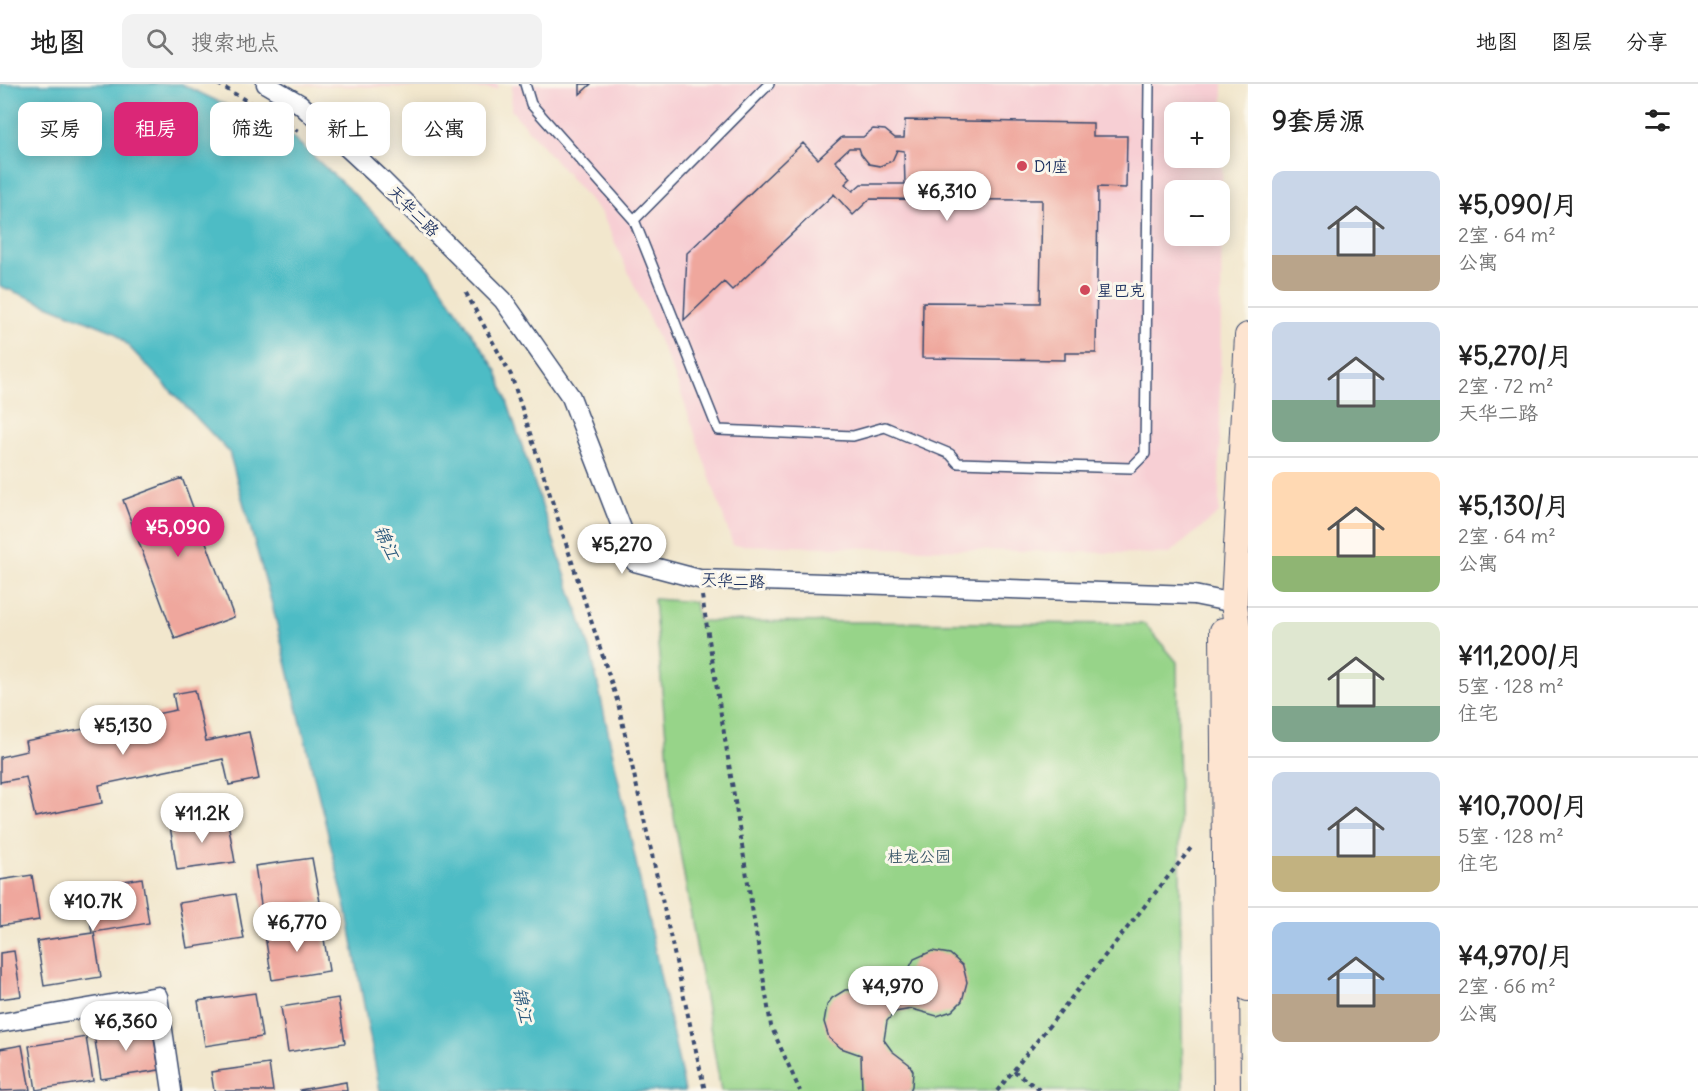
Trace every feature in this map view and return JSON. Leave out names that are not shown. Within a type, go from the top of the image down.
[{"type":"main road","points":[[1248,336],[1242,667],[1248,988]]},
{"type":"main road","points":[[1227,1091],[1223,626],[1243,603]]},
{"type":"street","name":"天华二路","points":[[266,84],[300,104],[381,179],[503,300],[572,397],[635,562],[699,579],[1194,595],[1243,603]]},
{"type":"street","points":[[0,1023],[158,996],[172,1091]]},
{"type":"lane","points":[[525,84],[531,104],[634,220],[718,430],[853,436],[885,427],[950,454],[958,463],[1131,468],[1145,454],[1149,84]]},
{"type":"lane","points":[[634,220],[769,84]]},
{"type":"path","points":[[218,84],[305,135]]},
{"type":"path","points":[[462,285],[511,375],[618,703],[705,1091]]},
{"type":"path","points":[[699,579],[771,1026],[800,1091]]},
{"type":"path","points":[[998,1091],[1191,848]]},
{"type":"path","points":[[1014,1071],[1041,1091]]},
{"type":"shaded area","points":[[498,84],[498,89],[296,85]]},
{"type":"shaded area","points":[[512,84],[1223,84],[1223,102],[1164,102],[1164,168],[1222,168],[1222,180],[1164,180],[1164,246],[1221,246],[1219,513],[1169,554],[733,545],[675,376],[602,214],[511,110]]},
{"type":"green space","name":"桂龙公园","points":[[654,599],[695,602],[698,621],[1145,624],[1177,662],[1183,1091],[721,1091],[672,805]]},
{"type":"water","name":"锦江","points":[[0,84],[181,84],[219,102],[210,102],[210,156],[294,156],[294,139],[306,150],[306,156],[313,156],[430,270],[497,371],[591,652],[685,1091],[380,1091],[346,908],[272,604],[229,452],[115,332],[0,286]]},
{"type":"building","points":[[580,84],[591,84],[580,94]]},
{"type":"building","points":[[905,120],[1093,123],[1093,136],[1127,136],[1126,188],[1098,187],[1096,353],[1065,353],[1065,360],[922,358],[923,302],[1040,303],[1042,200],[870,199],[853,215],[834,194],[732,290],[724,282],[684,320],[687,253],[803,143],[818,159],[842,137],[863,137],[873,129],[885,130],[895,138],[904,138]],"holes":[[[849,148],[859,148],[869,164],[880,166],[892,161],[897,150],[904,151],[905,184],[861,184],[853,191],[845,184],[851,178],[835,161]]]},
{"type":"building","points":[[182,478],[234,617],[175,639],[123,500]]},
{"type":"building","points":[[195,690],[206,741],[249,732],[259,779],[229,785],[223,759],[99,785],[102,803],[35,817],[26,777],[0,782],[0,757],[27,751],[25,741],[176,710],[173,694]]},
{"type":"building","points":[[227,817],[235,862],[177,870],[170,826]]},
{"type":"building","points":[[312,858],[320,902],[262,911],[255,866]]},
{"type":"building","points":[[32,875],[39,920],[0,926],[0,880]]},
{"type":"building","points":[[142,878],[149,923],[94,932],[101,977],[44,986],[37,941],[92,933],[85,887]]},
{"type":"building","points":[[236,894],[244,939],[187,948],[179,903]]},
{"type":"building","points":[[322,926],[329,971],[272,980],[265,935]]},
{"type":"building","points":[[14,951],[21,996],[0,999],[0,953]]},
{"type":"building","points":[[932,951],[950,954],[963,966],[967,982],[962,1001],[952,1011],[937,1016],[912,1009],[895,1012],[887,1021],[884,1040],[892,1051],[909,1064],[913,1071],[910,1091],[862,1091],[861,1055],[841,1048],[829,1038],[824,1022],[827,1005],[832,998],[845,990],[860,989],[877,993],[891,991],[902,982],[914,959]]},
{"type":"building","points":[[255,993],[262,1037],[205,1046],[198,1001]]},
{"type":"building","points":[[338,998],[345,1043],[288,1052],[281,1007]]},
{"type":"building","points":[[152,1025],[159,1070],[101,1079],[94,1034]]},
{"type":"building","points":[[86,1037],[93,1081],[36,1090],[29,1046]]},
{"type":"building","points":[[22,1045],[30,1090],[0,1091],[0,1049]]},
{"type":"building","points":[[269,1064],[273,1091],[214,1091],[211,1072]]},
{"type":"building","points":[[346,1082],[347,1091],[300,1091],[300,1090]]},
{"type":"place","name":"D1座","points":[[1022,166]]},
{"type":"place","name":"星巴克","points":[[1085,290]]}]
